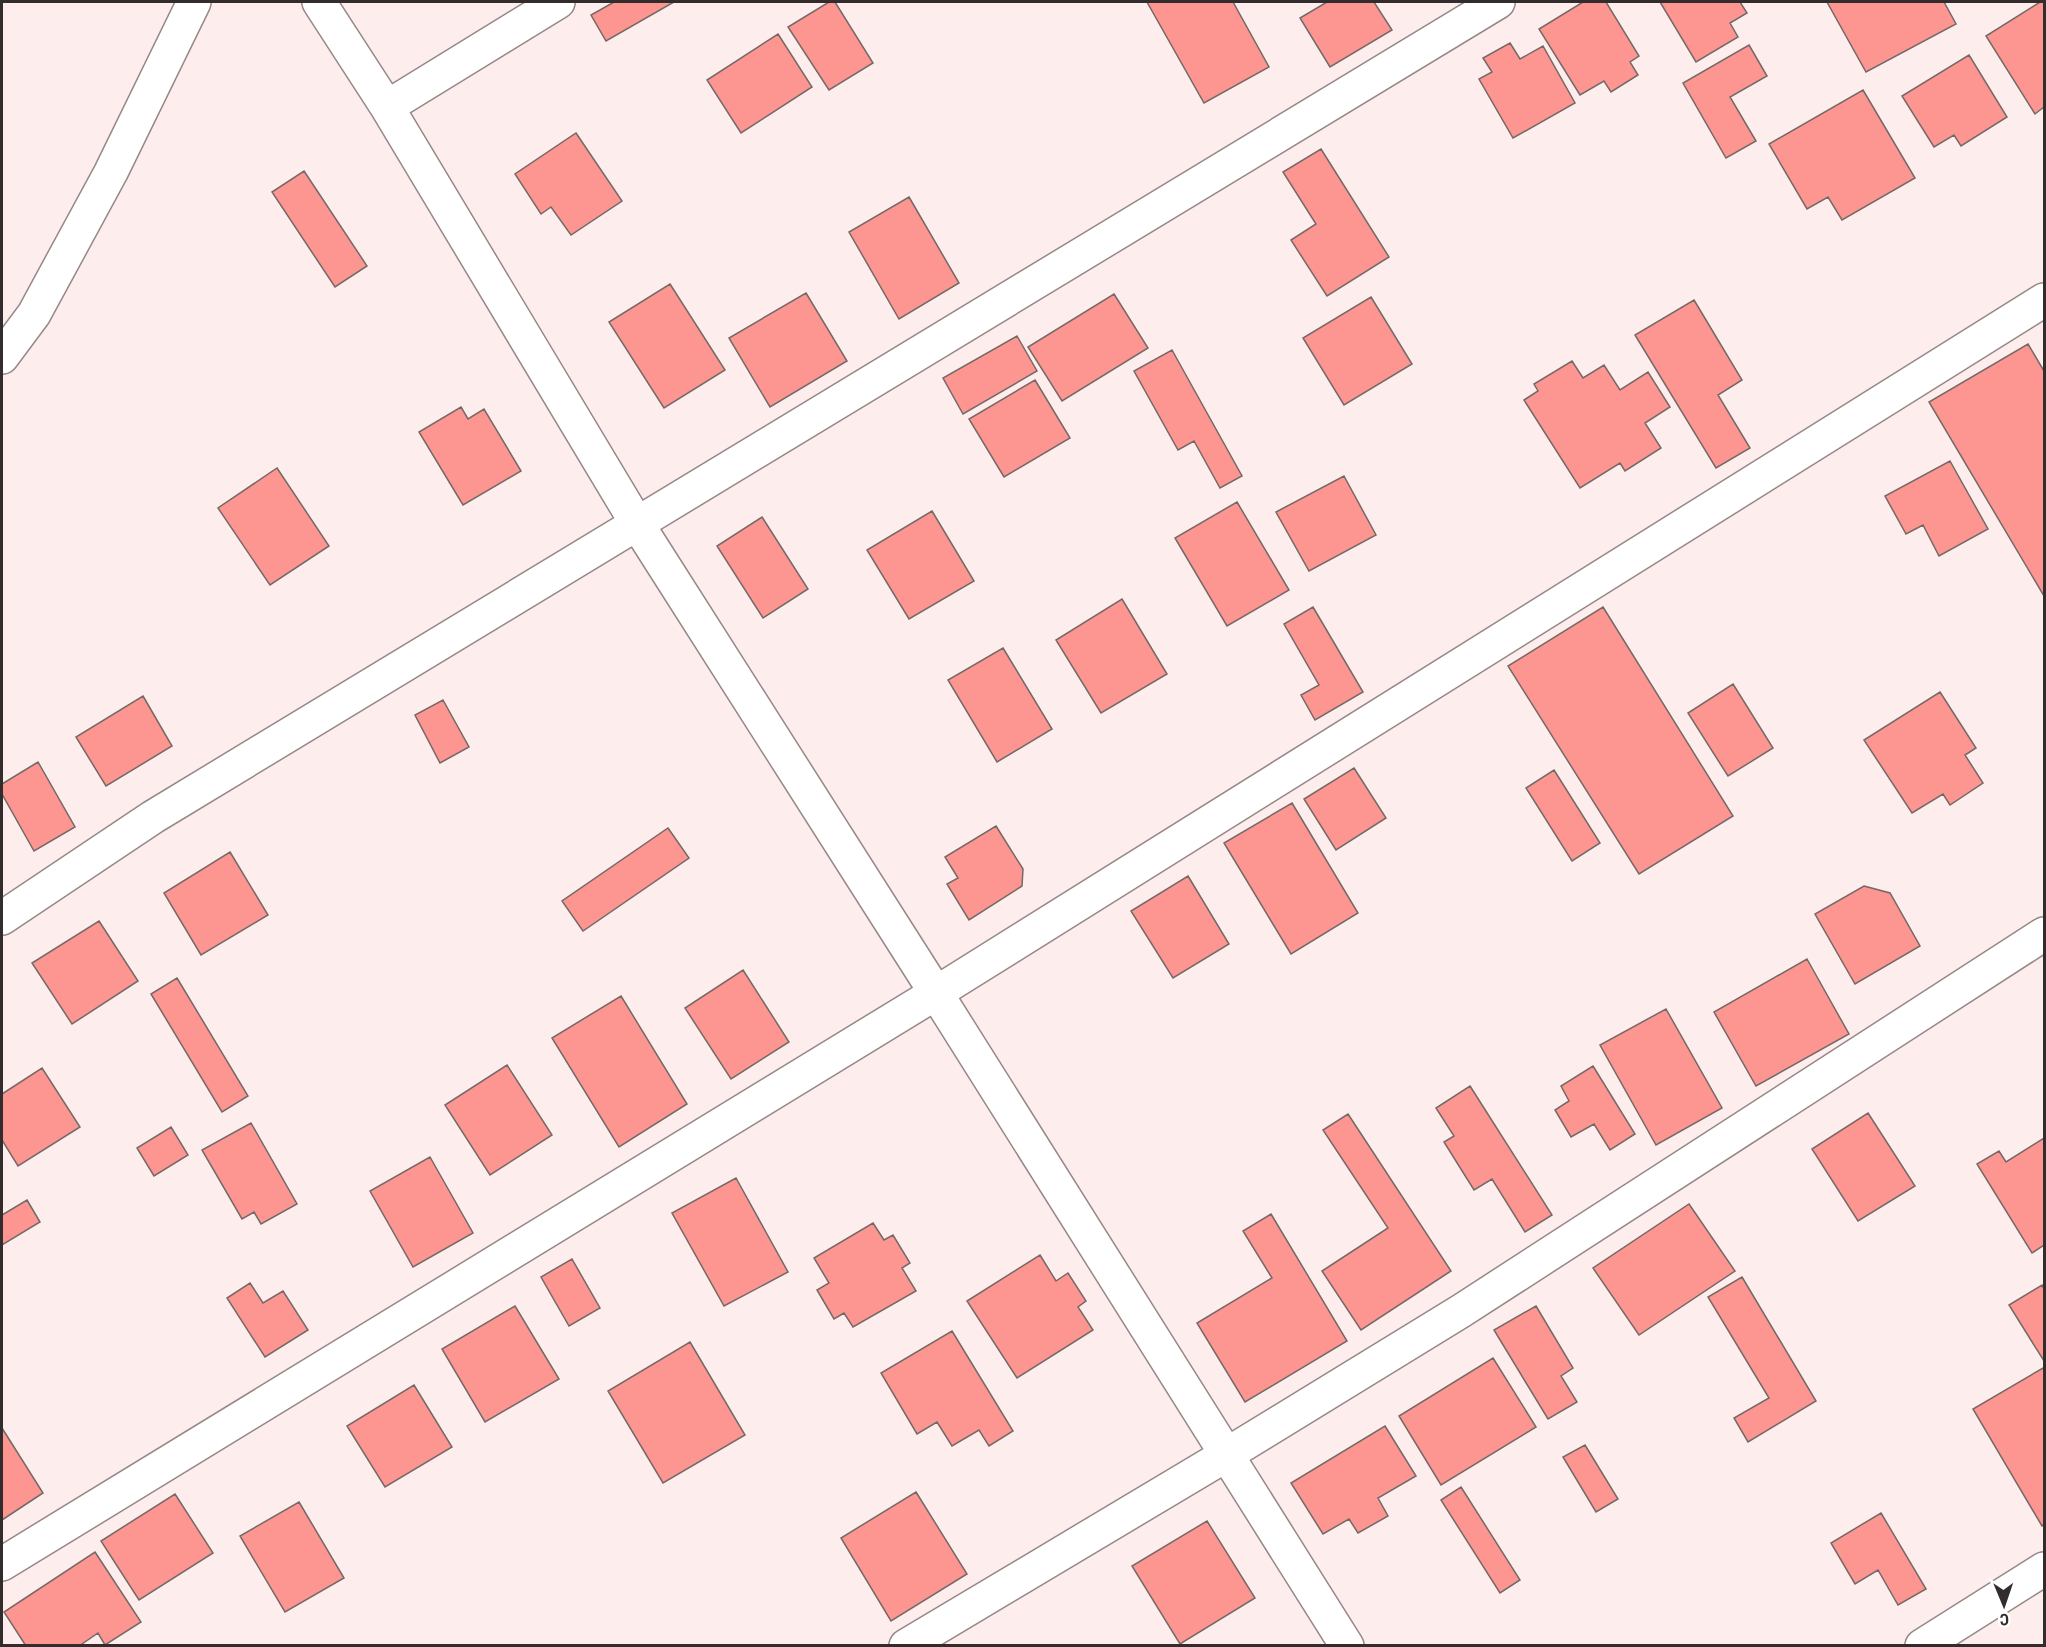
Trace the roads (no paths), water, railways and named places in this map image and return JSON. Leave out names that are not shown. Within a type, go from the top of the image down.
[{"type":"street","points":[[2,357],[34,314],[111,172],[194,2]]},
{"type":"street","points":[[319,2],[387,107],[636,522],[1347,1646]]},
{"type":"street","points":[[387,107],[558,2]]},
{"type":"street","points":[[2,918],[153,817],[636,522],[1498,2]]},
{"type":"street","points":[[2,1564],[936,993],[2044,300]]},
{"type":"street","points":[[906,1646],[1226,1455],[1461,1311],[2044,934]]},
{"type":"street","points":[[1922,1646],[2044,1569]]}]
